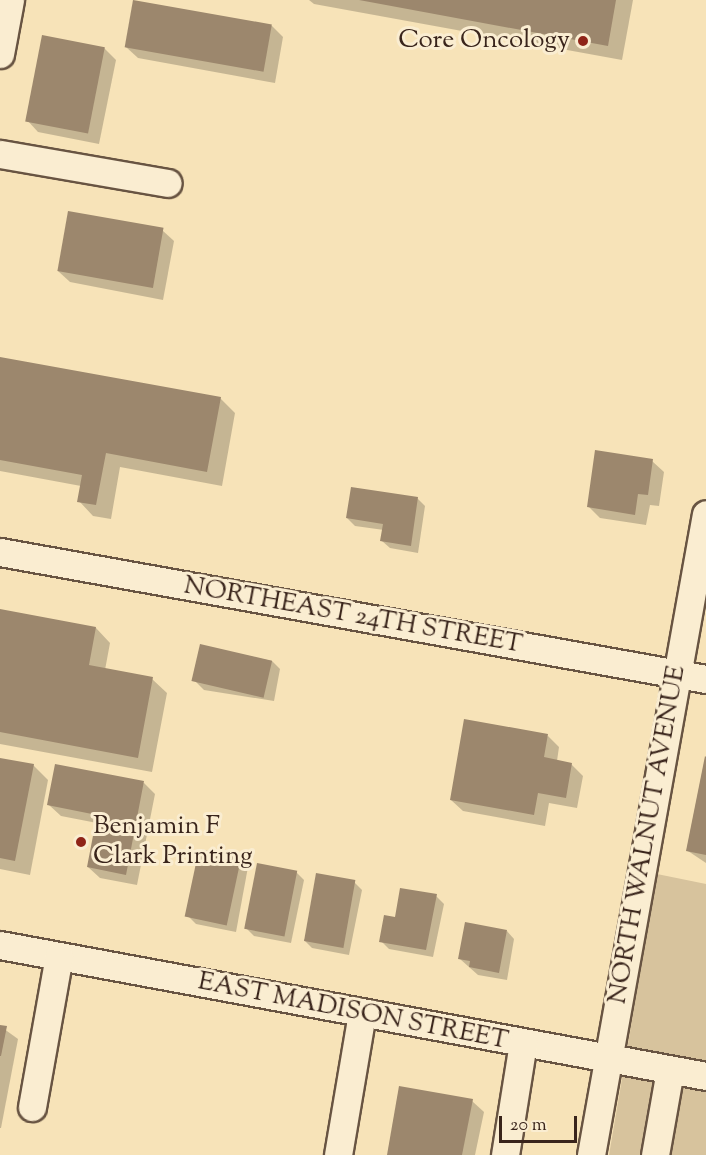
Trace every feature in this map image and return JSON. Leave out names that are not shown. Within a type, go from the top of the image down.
[{"type":"street","points":[[0,54],[10,0]]},
{"type":"street","points":[[0,154],[168,183]]},
{"type":"street","name":"NORTH WALNUT AVENUE","points":[[591,1155],[706,514]]},
{"type":"street","name":"NORTHEAST 24TH STREET","points":[[0,552],[706,679]]},
{"type":"street","name":"EAST MADISON STREET","points":[[0,945],[706,1077]]},
{"type":"street","points":[[32,1107],[58,956]]},
{"type":"street","points":[[338,1155],[362,1013]]},
{"type":"street","points":[[505,1155],[523,1043]]},
{"type":"street","points":[[655,1155],[670,1070]]},
{"type":"shaded area","points":[[657,874],[706,884],[706,1155],[609,1155]]},
{"type":"building","points":[[133,0],[272,24],[264,72],[125,47]]},
{"type":"building","points":[[359,0],[616,0],[608,46]]},
{"type":"building","points":[[42,35],[105,47],[88,134],[25,121]]},
{"type":"building","points":[[68,211],[164,228],[153,288],[57,271]]},
{"type":"building","points":[[0,357],[221,397],[207,472],[106,453],[96,505],[77,502],[82,475],[0,460]]},
{"type":"building","points":[[595,450],[653,459],[648,495],[638,494],[635,515],[587,507]]},
{"type":"building","points":[[351,487],[418,497],[411,546],[380,541],[383,524],[346,518]]},
{"type":"building","points":[[0,609],[96,627],[89,665],[153,677],[138,758],[0,732]]},
{"type":"building","points":[[200,644],[272,661],[264,698],[191,681]]},
{"type":"building","points":[[464,719],[548,734],[544,757],[572,763],[566,798],[538,793],[534,815],[450,800]]},
{"type":"building","points":[[706,757],[706,855],[686,851]]},
{"type":"building","points":[[0,758],[34,764],[15,861],[0,858]]},
{"type":"building","points":[[55,764],[144,781],[126,875],[87,867],[97,815],[47,805]]},
{"type":"building","points":[[199,849],[241,858],[227,925],[185,916]]},
{"type":"building","points":[[257,863],[297,871],[284,937],[244,929]]},
{"type":"building","points":[[316,873],[355,880],[343,948],[304,941]]},
{"type":"building","points":[[400,888],[437,894],[426,950],[379,942],[384,915],[395,917]]},
{"type":"building","points":[[465,922],[507,930],[499,973],[469,967],[470,961],[458,959]]},
{"type":"building","points":[[0,1025],[7,1026],[1,1056],[0,1056]]},
{"type":"building","points":[[399,1086],[473,1099],[462,1155],[387,1155]]},
{"type":"place","name":"Core Oncology","points":[[583,41]]},
{"type":"place","name":"Benjamin F Clark Printing","points":[[81,842]]}]
